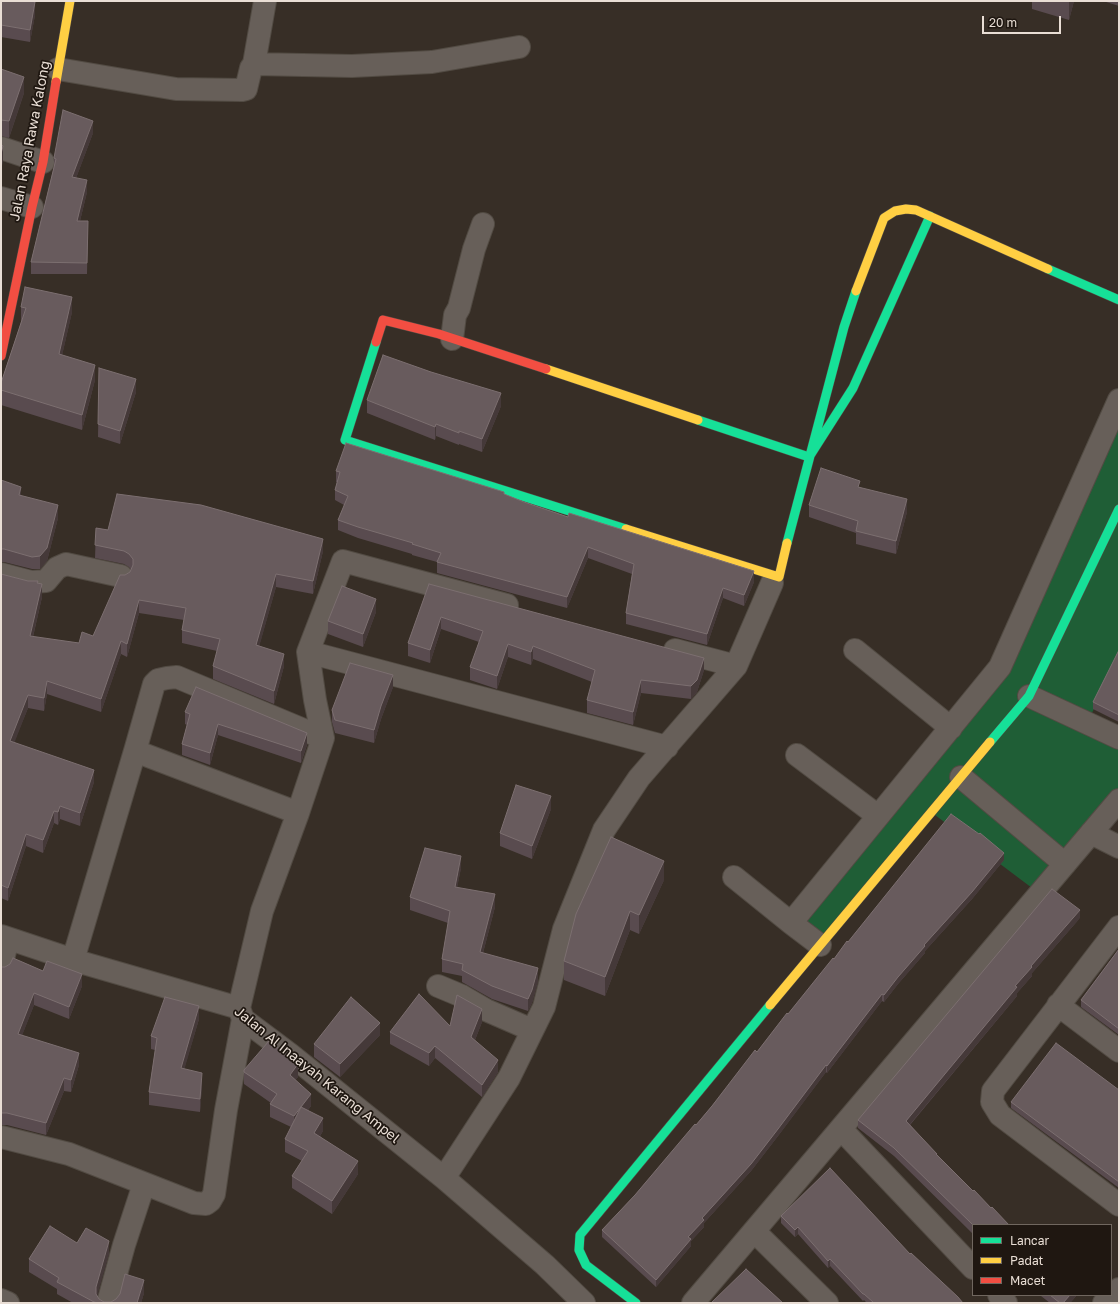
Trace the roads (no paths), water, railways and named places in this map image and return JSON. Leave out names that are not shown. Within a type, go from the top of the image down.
[{"type":"street","name":"Jalan Raya Rawa Kalong","points":[[1,356],[32,207],[43,162],[70,1]]},
{"type":"street","points":[[58,70],[176,89],[246,89],[251,68],[254,64],[265,1]]},
{"type":"street","points":[[254,64],[352,66],[432,62],[519,47]]},
{"type":"street","points":[[1,148],[43,162]]},
{"type":"street","points":[[1,198],[32,207]]},
{"type":"street","points":[[809,457],[452,338],[383,320],[345,440],[779,577],[809,457],[853,298],[884,218],[895,211],[906,209],[916,210],[1119,300]]},
{"type":"street","points":[[809,457],[853,388],[930,216]]},
{"type":"street","points":[[452,338],[455,315],[460,308],[474,249],[483,224]]},
{"type":"street","points":[[636,1303],[586,1265],[580,1250],[580,1235],[806,935],[878,816],[1000,667],[1119,400]]},
{"type":"street","points":[[806,935],[961,777],[1029,696],[1119,510]]},
{"type":"street","points":[[1,1137],[69,1154],[194,1203],[206,1204],[210,1201],[214,1194],[241,1013],[262,912],[323,738],[315,700],[308,652],[342,561],[528,611]]},
{"type":"street","points":[[1,574],[31,582],[46,581],[57,568],[66,564],[121,576]]},
{"type":"street","points":[[444,1178],[509,1078],[544,1006],[564,929],[604,830],[639,778],[736,666],[772,583]]},
{"type":"street","points":[[659,646],[736,666]]},
{"type":"street","points":[[855,650],[951,728]]},
{"type":"street","points":[[308,652],[667,747]]},
{"type":"street","points":[[73,960],[154,684],[158,680],[177,677],[323,738]]},
{"type":"street","points":[[1029,696],[1119,738]]},
{"type":"street","points":[[135,752],[298,812]]},
{"type":"street","points":[[797,755],[878,816]]},
{"type":"street","points":[[961,777],[1065,864]]},
{"type":"street","points":[[693,1303],[1119,800]]},
{"type":"street","points":[[1091,833],[1119,847]]},
{"type":"street","points":[[734,878],[806,935]]},
{"type":"street","points":[[1119,927],[993,1091],[992,1102],[1000,1115],[1119,1205]]},
{"type":"street","points":[[1,967],[5,937]]},
{"type":"street","name":"Jalan Al Inaayah Karang Ampel","points":[[5,937],[241,1013],[444,1178],[545,1265],[584,1303]]},
{"type":"street","points":[[438,986],[462,996],[486,1010],[532,1030]]},
{"type":"street","points":[[1058,1005],[1119,1051]]},
{"type":"street","points":[[841,1129],[972,1267]]},
{"type":"street","points":[[108,1303],[124,1245],[144,1184]]},
{"type":"street","points":[[754,1231],[827,1303]]},
{"type":"street","points":[[1104,1303],[1112,1296]]},
{"type":"street","points":[[1,1300],[8,1303]]}]
